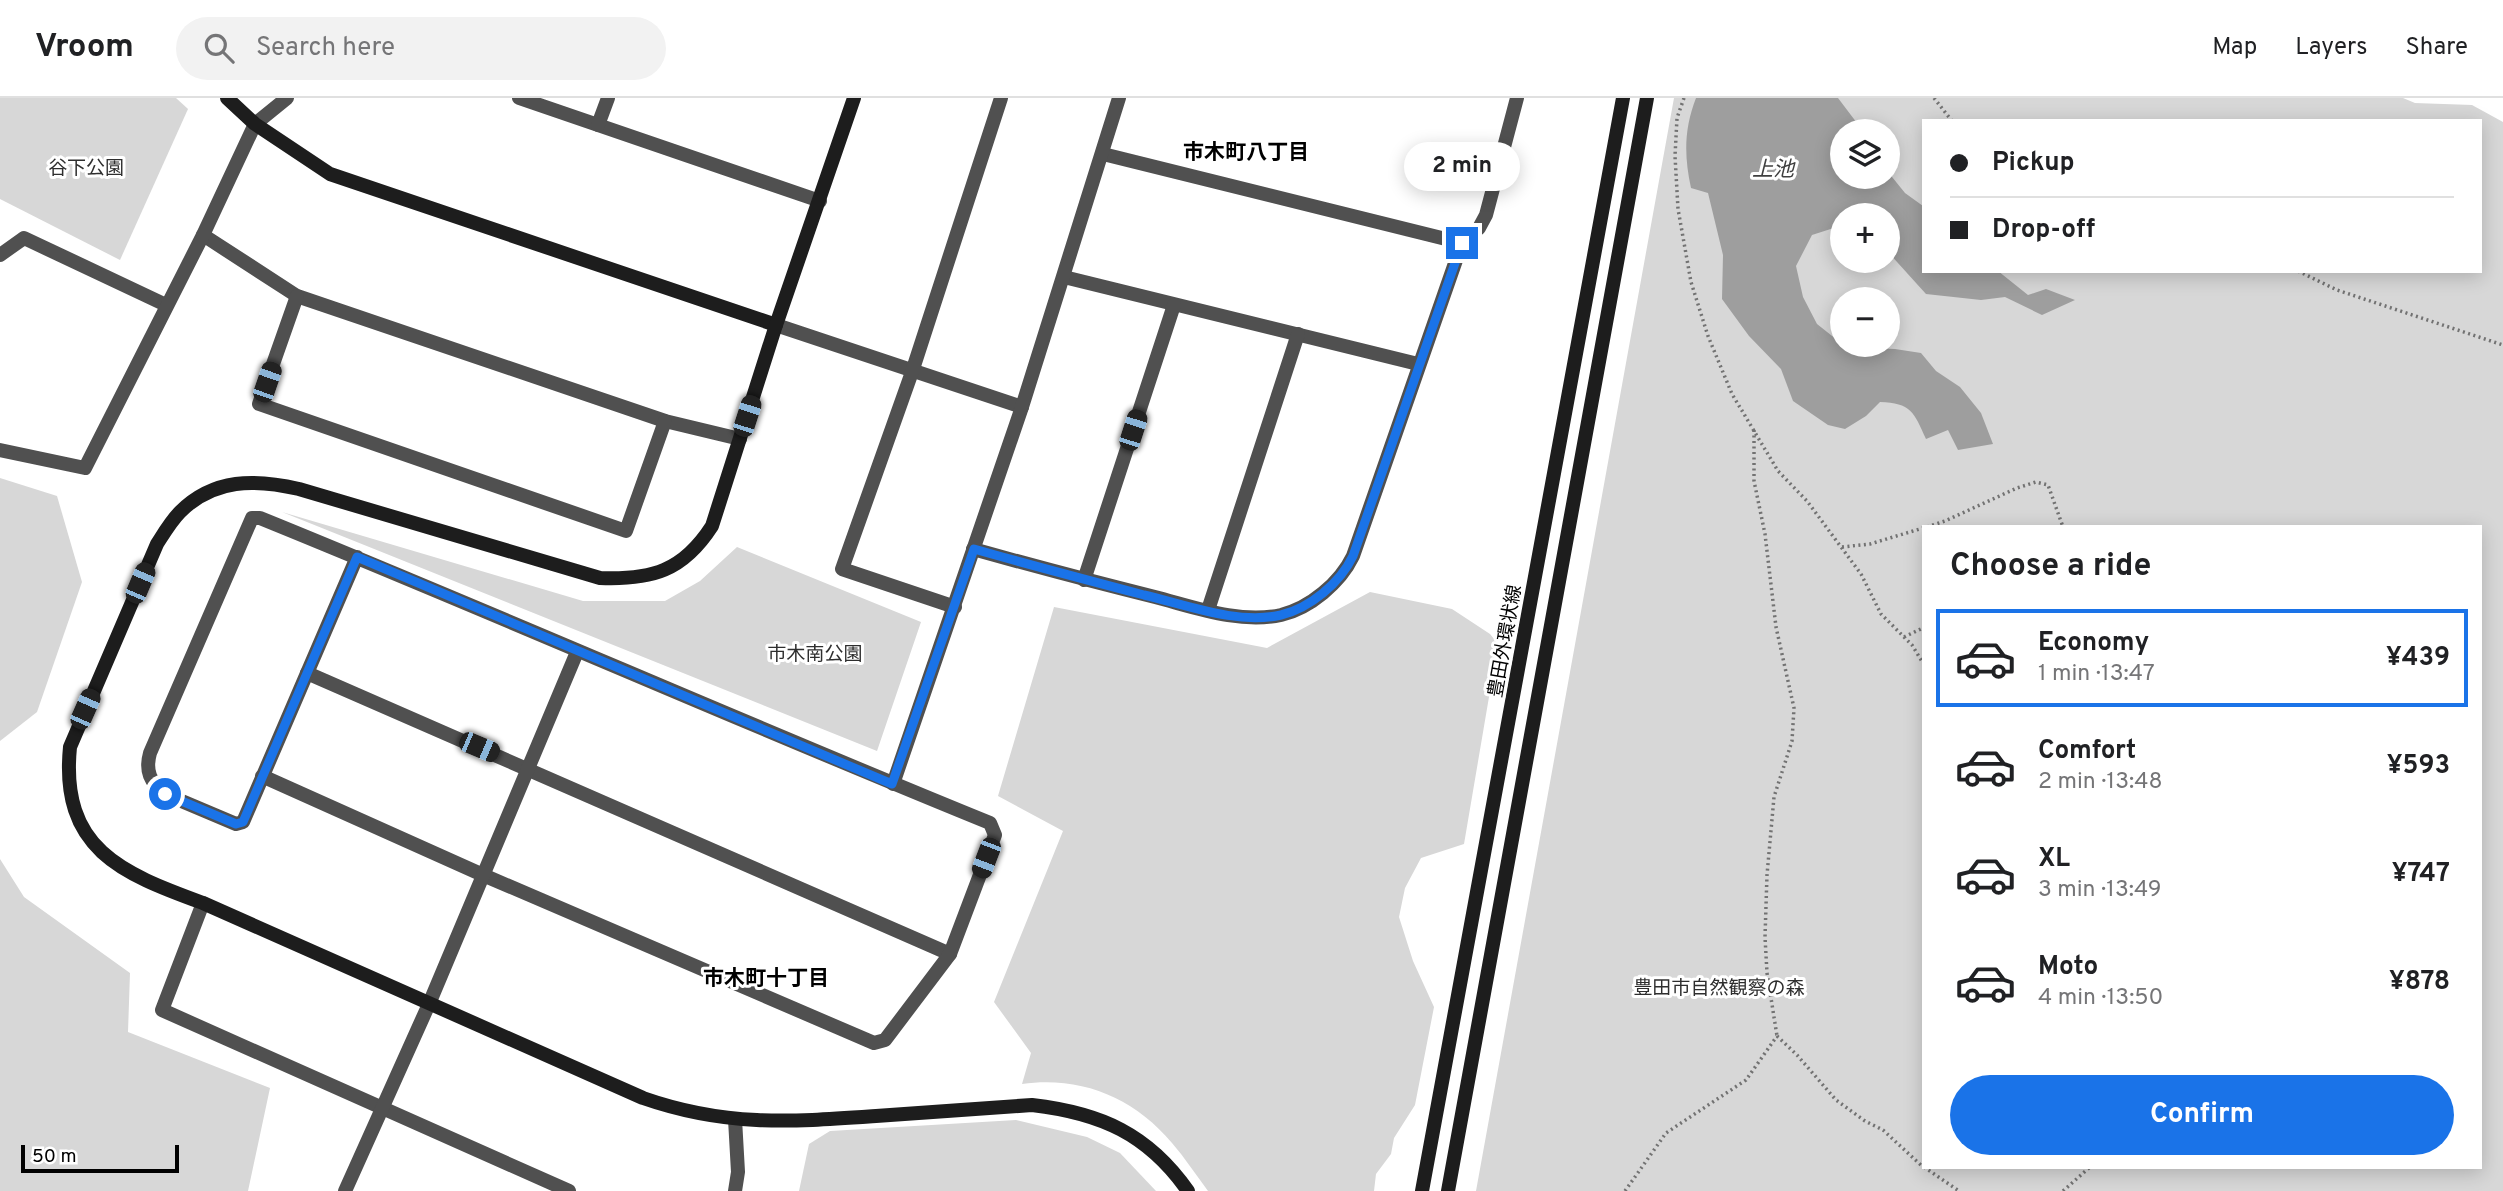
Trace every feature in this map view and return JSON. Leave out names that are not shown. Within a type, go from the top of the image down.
[{"type":"street","points":[[227,98],[255,124],[330,174],[1022,407]]},
{"type":"street","points":[[0,450],[85,468],[203,235],[255,124],[287,98]]},
{"type":"street","points":[[519,98],[820,201]]},
{"type":"street","points":[[598,125],[608,98]]},
{"type":"street","points":[[854,98],[776,326],[712,526],[702,542],[683,561],[643,578],[600,578],[299,489],[268,482],[236,483],[219,488],[188,505],[157,544],[75,731],[70,747],[68,777],[73,805],[90,842],[120,867],[149,883],[203,903],[643,1098],[705,1116],[788,1122],[1032,1105],[1058,1108],[1101,1120],[1139,1139],[1173,1169],[1188,1191]]},
{"type":"street","points":[[955,607],[842,569],[912,372],[1001,98]]},
{"type":"street","points":[[892,784],[1022,407],[1119,98]]},
{"type":"street","points":[[974,549],[1231,615],[1278,616],[1301,609],[1322,593],[1344,571],[1353,556],[1462,243],[1479,228],[1486,215],[1517,98]]},
{"type":"street","name":"豊田外環状線","points":[[1422,1191],[1623,98]]},
{"type":"street","points":[[1448,1191],[1647,98]]},
{"type":"street","points":[[1103,154],[1462,243]]},
{"type":"street","points":[[203,235],[297,296],[664,421],[740,439]]},
{"type":"street","points":[[0,255],[24,238],[166,304]]},
{"type":"street","points":[[1064,277],[1418,364]]},
{"type":"street","points":[[297,296],[259,404],[626,531],[664,421]]},
{"type":"street","points":[[1084,579],[1174,305]]},
{"type":"street","points":[[1208,610],[1298,334]]},
{"type":"street","points":[[262,776],[874,1044],[884,1040],[950,954],[995,835],[990,824],[577,652],[357,557],[260,517],[252,518],[148,761],[147,772],[155,786],[165,794],[236,824],[243,822],[262,776],[357,557]]},
{"type":"street","points":[[345,1191],[429,1004],[577,652]]},
{"type":"street","points":[[307,673],[950,954]]},
{"type":"street","points":[[203,903],[162,1010],[569,1191]]},
{"type":"street","points":[[735,1119],[738,1172],[735,1191]]},
{"type":"path","points":[[1684,98],[1677,118],[1675,156],[1678,209],[1691,282],[1708,336],[1732,394],[1778,471],[1807,500],[1861,574],[1881,614],[1912,645],[1922,661]]},
{"type":"path","points":[[1934,98],[1950,119]]},
{"type":"path","points":[[2302,273],[2337,290],[2503,345]]},
{"type":"path","points":[[1754,429],[1754,481],[1765,534],[1776,627],[1794,708],[1792,741],[1774,797],[1767,875],[1767,974],[1777,1036],[1836,1100],[1883,1130],[1922,1165]]},
{"type":"path","points":[[1932,525],[2036,482],[2048,485],[2062,525]]},
{"type":"path","points":[[1945,521],[1947,525]]},
{"type":"path","points":[[1842,547],[1870,544],[1922,528]]},
{"type":"path","points":[[1904,637],[1922,628]]},
{"type":"path","points":[[1625,1191],[1666,1133],[1746,1080],[1777,1036]]},
{"type":"path","points":[[1927,1169],[1959,1191]]},
{"type":"path","points":[[2063,1191],[2088,1169]]},
{"type":"green space","name":"谷下公園","points":[[0,98],[176,98],[188,109],[120,260],[0,199]]},
{"type":"green space","name":"豊田市自然観察の森","points":[[1674,98],[2403,98],[2415,103],[2472,105],[2503,122],[2503,1191],[1476,1191]]},
{"type":"green space","points":[[0,478],[57,496],[82,582],[37,712],[0,741]]},
{"type":"green space","name":"市木南公園","points":[[282,512],[583,601],[665,601],[700,581],[737,547],[921,622],[877,751]]},
{"type":"green space","points":[[1370,592],[1452,609],[1490,634],[1498,644],[1464,844],[1421,858],[1405,888],[1399,917],[1413,961],[1434,1007],[1415,1105],[1394,1138],[1391,1154],[1376,1174],[1374,1191],[1208,1191],[1157,1127],[1123,1102],[1104,1093],[1065,1083],[1022,1084],[1031,1053],[994,1002],[1063,831],[998,796],[1054,607],[1267,648]]},
{"type":"green space","points":[[0,859],[24,897],[130,973],[128,1032],[270,1088],[248,1191],[0,1191]]},
{"type":"green space","points":[[1016,1120],[1087,1137],[1120,1153],[1156,1191],[799,1191],[809,1144],[830,1131]]},
{"type":"water","name":"上池","points":[[1696,98],[1838,98],[1854,119],[1830,119],[1830,189],[1900,189],[1900,187],[1922,205],[1922,273],[2000,273],[2028,295],[2046,289],[2075,300],[2042,315],[2005,297],[1981,300],[1926,294],[1900,265],[1900,203],[1830,203],[1830,229],[1812,235],[1796,266],[1803,297],[1817,324],[1830,334],[1830,357],[1900,357],[1900,350],[1921,353],[1936,371],[1960,387],[1981,413],[1993,444],[1958,450],[1948,430],[1926,439],[1914,416],[1899,404],[1880,402],[1866,416],[1845,429],[1828,425],[1793,401],[1781,369],[1749,336],[1722,299],[1723,255],[1708,193],[1691,188],[1687,165],[1687,132]]},
{"type":"district","name":"市木町八丁目","points":[[1246,152]]},
{"type":"district","name":"市木町十丁目","points":[[766,978]]},
{"type":"route","points":[[165,794],[236,824],[243,822],[357,557],[892,784],[974,549],[1231,615],[1278,616],[1301,609],[1322,593],[1344,571],[1353,556],[1462,243]]}]
